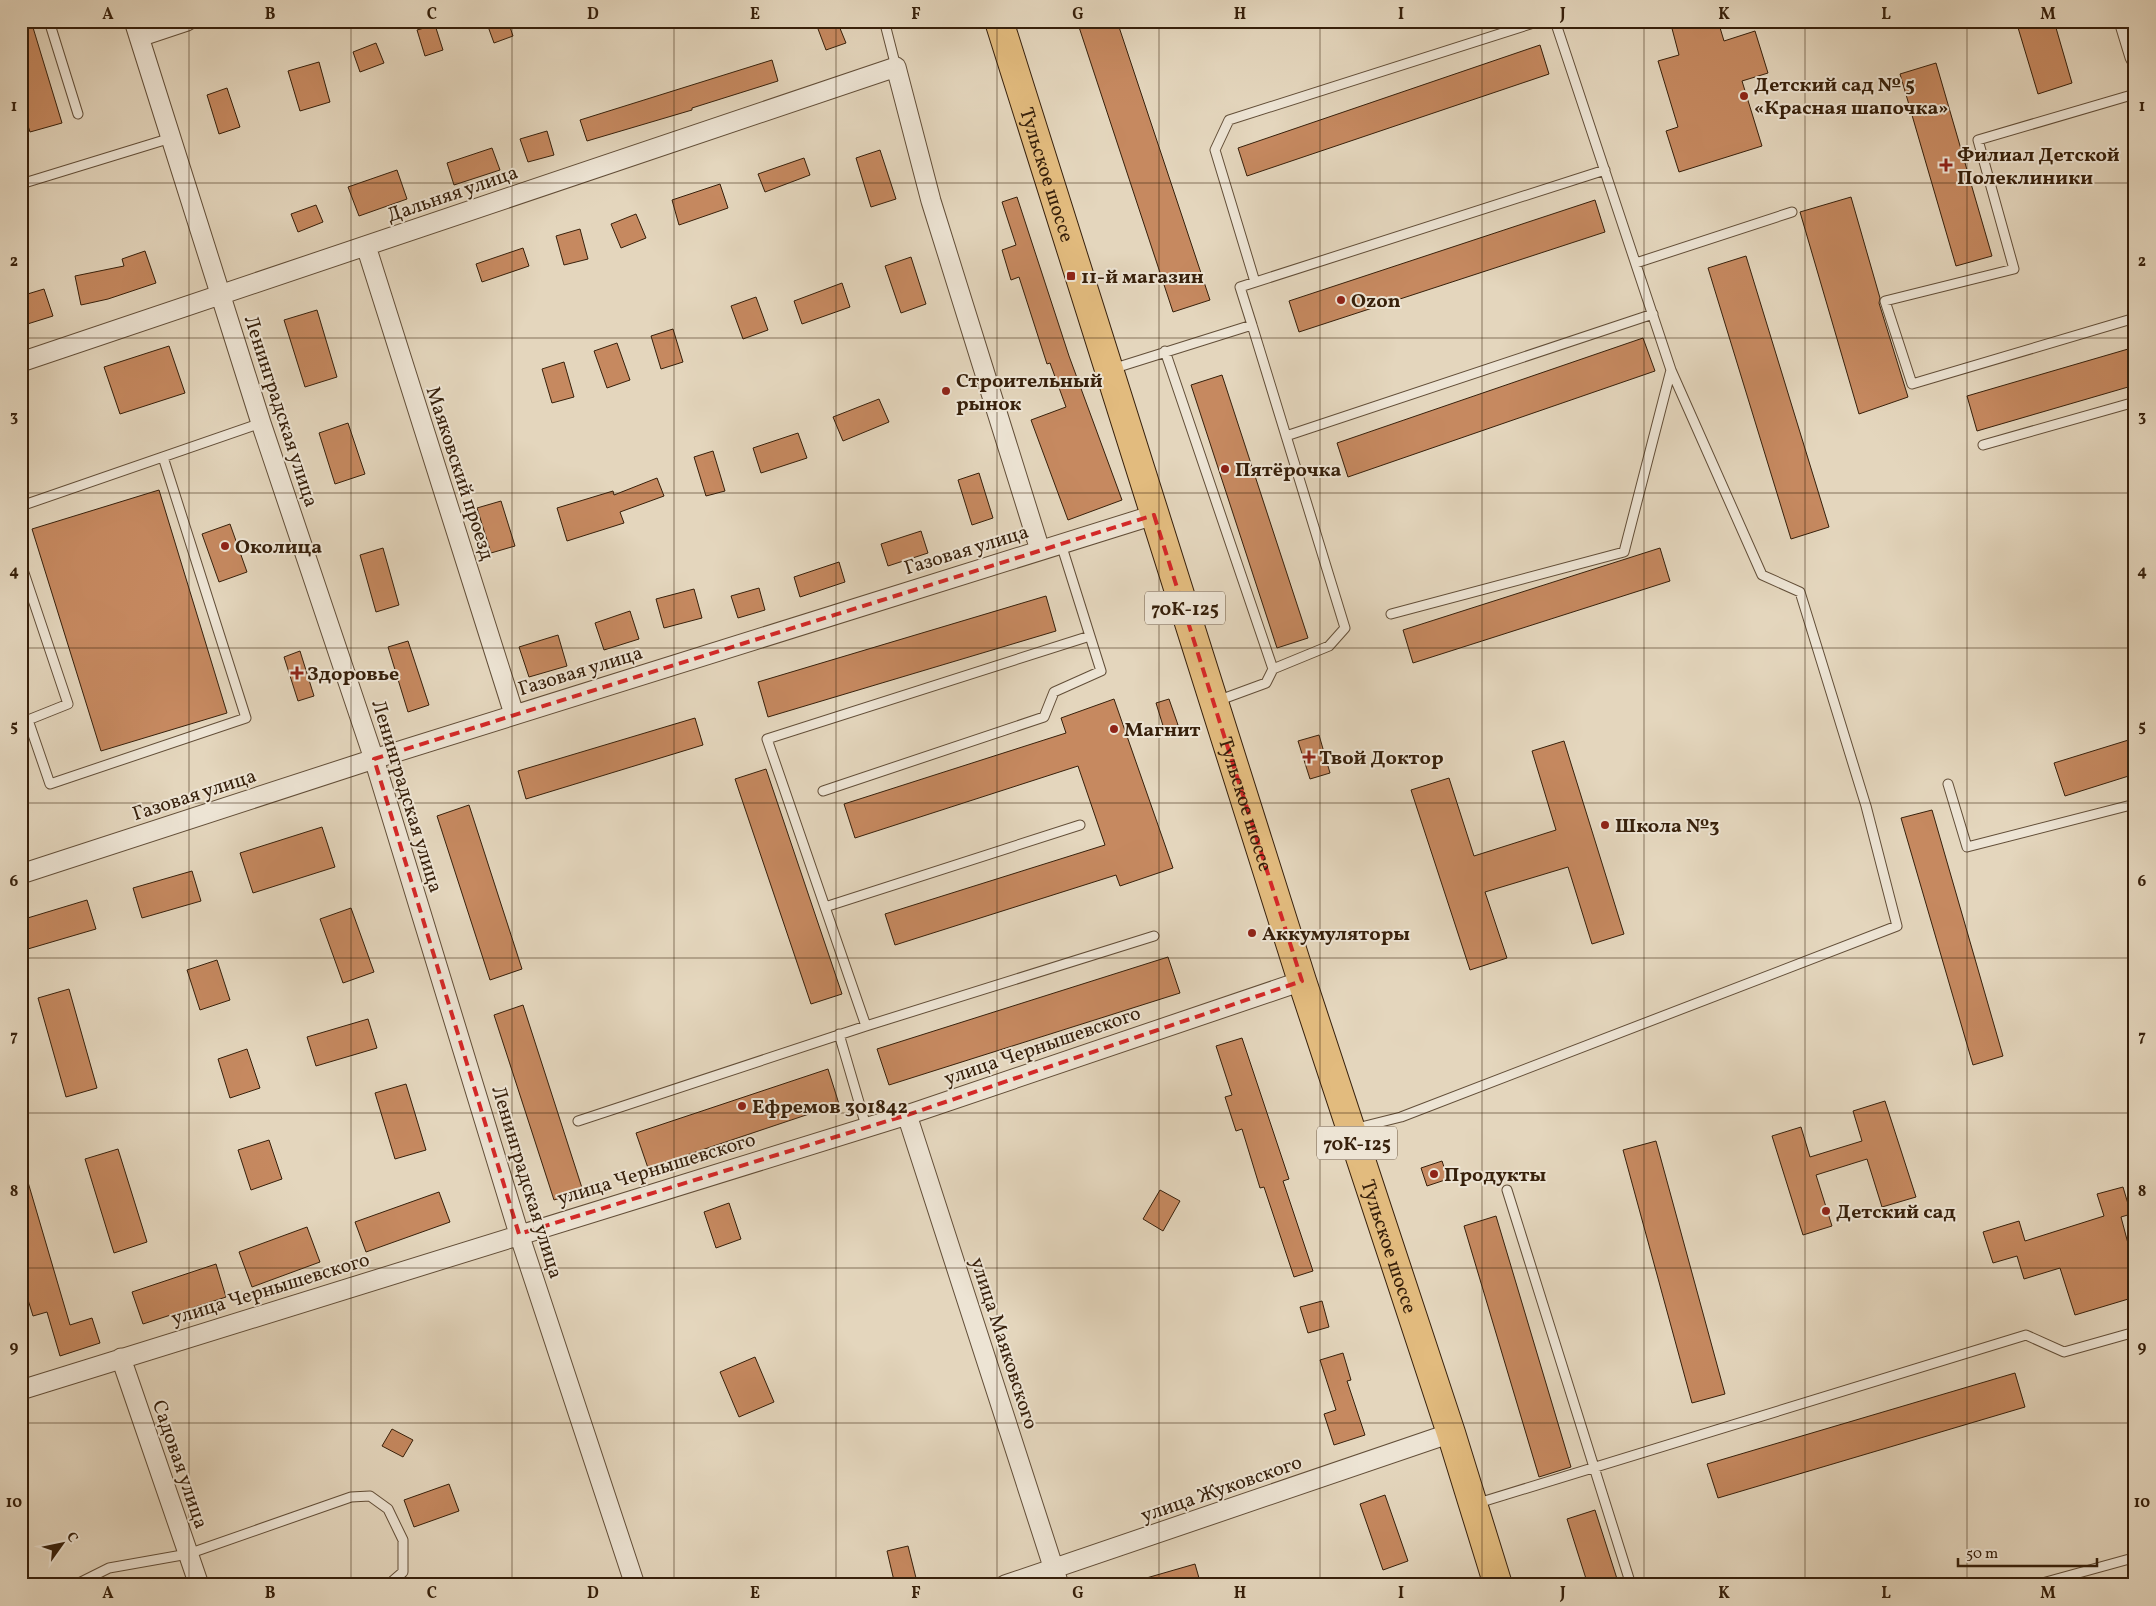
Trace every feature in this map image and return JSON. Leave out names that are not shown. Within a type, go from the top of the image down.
[{"type":"main road","name":"Тульское шоссе","points":[[999,21],[1302,981],[1451,1434],[1498,1585]]},
{"type":"street","points":[[136,29],[188,21]]},
{"type":"street","points":[[2124,21],[2135,57]]},
{"type":"street","name":"Ленинградская улица","points":[[136,29],[222,295],[261,423],[374,759],[520,1234],[635,1585]]},
{"type":"street","points":[[896,67],[931,201],[1040,550]]},
{"type":"street","name":"Дальняя улица","points":[[21,362],[896,67]]},
{"type":"street","name":"Маяковский проезд","points":[[366,246],[514,714]]},
{"type":"street","name":"Газовая улица","points":[[21,874],[514,714],[1154,515]]},
{"type":"street","name":"улица Чернышевского","points":[[21,1390],[866,1126],[907,1115],[1302,981]]},
{"type":"street","name":"улица Маяковского","points":[[907,1115],[1056,1577]]},
{"type":"street","name":"Садовая улица","points":[[121,1358],[199,1585]]},
{"type":"street","name":"улица Жуковского","points":[[1005,1585],[1056,1577],[1451,1434]]},
{"type":"lane","points":[[49,21],[78,114]]},
{"type":"lane","points":[[892,21],[885,24],[896,67]]},
{"type":"lane","points":[[1256,282],[1215,150],[1229,120],[1540,21]]},
{"type":"lane","points":[[1352,1129],[1401,1116],[1897,926],[1866,806],[1800,592],[1762,574],[1671,370],[1556,21]]},
{"type":"lane","points":[[2135,94],[1978,140],[2014,269],[1885,301],[1912,384],[2135,318]]},
{"type":"lane","points":[[21,184],[172,138]]},
{"type":"lane","points":[[1214,702],[1266,683],[1273,669],[1329,646],[1345,628],[1240,287],[1605,170]]},
{"type":"lane","points":[[1636,263],[1792,212]]},
{"type":"lane","points":[[1286,436],[1653,314]]},
{"type":"lane","points":[[1110,370],[1252,324]]},
{"type":"lane","points":[[1165,351],[1273,669]]},
{"type":"lane","points":[[1391,614],[1624,552],[1671,370]]},
{"type":"lane","points":[[1983,445],[2135,402]]},
{"type":"lane","points":[[21,506],[261,423]]},
{"type":"lane","points":[[21,564],[68,704],[28,720],[50,784],[246,718],[163,457]]},
{"type":"lane","points":[[823,790],[1044,717],[1054,692],[1101,671],[1061,544]]},
{"type":"lane","points":[[866,1026],[767,739],[1090,636]]},
{"type":"lane","points":[[1948,784],[1967,847],[2135,804]]},
{"type":"lane","points":[[825,907],[1080,825]]},
{"type":"lane","points":[[578,1121],[839,1034],[1154,936]]},
{"type":"lane","points":[[839,1034],[866,1126]]},
{"type":"lane","points":[[1507,1190],[1631,1585]]},
{"type":"lane","points":[[1472,1505],[1594,1466],[2026,1336],[2064,1352],[2135,1332]]},
{"type":"lane","points":[[75,1585],[109,1568],[188,1554],[351,1497],[370,1496],[388,1509],[403,1540],[403,1572],[388,1585]]},
{"type":"lane","points":[[2035,1585],[2133,1558],[2135,1560]]},
{"type":"highlighted area","points":[[1154,515],[1302,981],[907,1115],[519,1234],[374,759]]},
{"type":"building","points":[[21,21],[31,21],[62,123],[30,132],[21,104]]},
{"type":"building","points":[[486,21],[508,21],[513,36],[494,43]]},
{"type":"building","points":[[815,21],[837,21],[846,43],[826,50]]},
{"type":"building","points":[[1077,21],[1117,21],[1210,300],[1173,312]]},
{"type":"building","points":[[1670,21],[1718,21],[1724,41],[1755,31],[1768,73],[1742,81],[1762,146],[1679,172],[1666,131],[1678,127],[1658,61],[1679,55]]},
{"type":"building","points":[[2016,21],[2054,21],[2072,83],[2038,94]]},
{"type":"building","points":[[435,25],[443,50],[425,56],[417,30]]},
{"type":"building","points":[[376,43],[384,63],[360,72],[353,52]]},
{"type":"building","points":[[1540,45],[1549,74],[1247,176],[1238,148]]},
{"type":"building","points":[[772,60],[778,81],[692,108],[692,110],[587,141],[580,120]]},
{"type":"building","points":[[319,62],[330,102],[300,111],[288,71]]},
{"type":"building","name":"Филиал Детской Полеклиники","points":[[1936,63],[1992,256],[1956,266],[1900,74]]},
{"type":"building","points":[[227,88],[240,127],[219,134],[207,95]]},
{"type":"building","points":[[547,131],[554,155],[528,162],[520,139]]},
{"type":"building","points":[[492,148],[500,170],[454,185],[447,163]]},
{"type":"building","points":[[880,150],[896,199],[871,207],[856,158]]},
{"type":"building","points":[[804,158],[810,175],[765,192],[758,174]]},
{"type":"building","points":[[397,170],[407,199],[359,216],[348,187]]},
{"type":"building","points":[[720,184],[728,208],[679,225],[672,200]]},
{"type":"building","points":[[1017,197],[1069,356],[1122,500],[1068,520],[1031,420],[1066,407],[1050,363],[1047,364],[1019,277],[1011,280],[1002,250],[1016,245],[1002,202]]},
{"type":"building","points":[[1851,197],[1880,298],[1879,303],[1908,397],[1859,414],[1800,212]]},
{"type":"building","points":[[1595,200],[1605,232],[1299,332],[1289,301]]},
{"type":"building","points":[[316,205],[323,222],[298,232],[291,214]]},
{"type":"building","points":[[636,214],[646,238],[621,248],[611,224]]},
{"type":"building","points":[[580,229],[588,259],[564,265],[556,236]]},
{"type":"building","points":[[523,248],[529,266],[482,282],[476,264]]},
{"type":"building","points":[[145,251],[156,283],[108,299],[81,305],[75,276],[124,266],[122,259]]},
{"type":"building","points":[[1746,256],[1829,527],[1791,539],[1708,268]]},
{"type":"building","points":[[911,257],[926,304],[901,313],[885,266]]},
{"type":"building","points":[[842,283],[850,307],[802,324],[794,301]]},
{"type":"building","points":[[44,289],[53,316],[21,326],[21,296]]},
{"type":"building","points":[[756,297],[768,330],[743,339],[731,306]]},
{"type":"building","points":[[317,310],[337,377],[305,387],[284,320]]},
{"type":"building","points":[[673,329],[683,362],[661,369],[651,336]]},
{"type":"building","points":[[1643,338],[1655,371],[1348,477],[1337,443]]},
{"type":"building","points":[[617,343],[630,380],[607,388],[594,351]]},
{"type":"building","points":[[169,346],[185,393],[120,414],[104,367]]},
{"type":"building","points":[[2135,347],[2135,385],[1977,431],[1967,396]]},
{"type":"building","points":[[564,362],[574,397],[552,403],[542,369]]},
{"type":"building","points":[[1222,375],[1308,638],[1277,648],[1191,385]]},
{"type":"building","points":[[879,399],[889,422],[843,441],[833,417]]},
{"type":"building","points":[[348,423],[365,474],[335,484],[319,433]]},
{"type":"building","points":[[798,433],[807,458],[761,473],[753,448]]},
{"type":"building","points":[[713,451],[725,491],[706,496],[694,457]]},
{"type":"building","points":[[979,473],[993,518],[972,525],[958,480]]},
{"type":"building","points":[[657,478],[664,496],[620,512],[624,523],[567,541],[557,508],[613,491],[614,495]]},
{"type":"building","points":[[159,490],[227,713],[101,751],[32,529]]},
{"type":"building","points":[[501,501],[515,546],[491,553],[477,508]]},
{"type":"building","points":[[230,524],[247,572],[219,582],[202,534]]},
{"type":"building","points":[[921,531],[928,553],[888,566],[881,544]]},
{"type":"building","points":[[383,548],[399,605],[376,612],[360,555]]},
{"type":"building","points":[[1660,548],[1670,581],[1413,663],[1403,630]]},
{"type":"building","points":[[839,562],[845,582],[800,597],[794,577]]},
{"type":"building","points":[[759,588],[765,610],[738,618],[731,596]]},
{"type":"building","points":[[694,589],[702,618],[664,628],[656,599]]},
{"type":"building","points":[[1046,596],[1056,631],[768,717],[758,682]]},
{"type":"building","points":[[630,611],[639,639],[604,650],[595,623]]},
{"type":"building","points":[[558,635],[567,666],[529,677],[519,647]]},
{"type":"building","points":[[408,641],[429,705],[408,712],[388,647]]},
{"type":"building","points":[[300,651],[314,696],[298,701],[284,657]]},
{"type":"building","points":[[1114,699],[1173,868],[1120,886],[1116,875],[895,945],[885,914],[1105,845],[1078,766],[855,838],[844,804],[1066,733],[1061,718]]},
{"type":"building","points":[[1169,699],[1178,725],[1164,729],[1156,703]]},
{"type":"building","points":[[695,718],[703,745],[526,799],[518,771]]},
{"type":"building","points":[[1319,735],[1330,773],[1310,779],[1298,741]]},
{"type":"building","points":[[2135,738],[2135,774],[2065,796],[2054,763]]},
{"type":"building","points":[[1564,741],[1624,934],[1592,944],[1568,867],[1485,892],[1507,958],[1470,970],[1411,790],[1449,778],[1474,856],[1556,830],[1532,751]]},
{"type":"building","points":[[766,769],[842,994],[811,1004],[735,779]]},
{"type":"building","points":[[469,805],[522,969],[490,980],[437,816]]},
{"type":"building","points":[[1932,810],[2003,1056],[1973,1065],[1901,818]]},
{"type":"building","points":[[322,827],[335,867],[253,893],[240,853]]},
{"type":"building","points":[[192,871],[201,901],[142,918],[133,888]]},
{"type":"building","points":[[87,900],[96,929],[21,951],[21,920]]},
{"type":"building","points":[[351,908],[374,972],[343,983],[320,919]]},
{"type":"building","points":[[1168,957],[1180,993],[889,1085],[877,1049]]},
{"type":"building","points":[[217,960],[230,1000],[200,1010],[187,970]]},
{"type":"building","points":[[69,989],[97,1088],[66,1097],[38,998]]},
{"type":"building","points":[[523,1005],[583,1191],[554,1200],[494,1015]]},
{"type":"building","points":[[368,1019],[377,1048],[316,1066],[307,1037]]},
{"type":"building","points":[[1242,1038],[1289,1179],[1283,1181],[1313,1271],[1294,1277],[1264,1187],[1260,1188],[1242,1129],[1236,1131],[1225,1097],[1232,1095],[1216,1046]]},
{"type":"building","points":[[247,1049],[260,1088],[230,1098],[218,1059]]},
{"type":"building","points":[[828,1069],[839,1104],[648,1168],[636,1133]]},
{"type":"building","points":[[406,1084],[426,1150],[395,1159],[375,1093]]},
{"type":"building","points":[[1885,1101],[1916,1197],[1882,1207],[1867,1159],[1816,1175],[1832,1226],[1803,1235],[1772,1136],[1801,1127],[1810,1157],[1862,1141],[1853,1111]]},
{"type":"building","points":[[269,1140],[282,1179],[251,1190],[238,1150]]},
{"type":"building","points":[[1656,1141],[1725,1394],[1692,1403],[1623,1150]]},
{"type":"building","points":[[118,1149],[147,1242],[114,1253],[85,1159]]},
{"type":"building","points":[[1442,1161],[1448,1179],[1427,1186],[1421,1168]]},
{"type":"building","points":[[25,1172],[70,1325],[92,1318],[100,1343],[60,1356],[47,1312],[33,1316],[21,1277],[21,1173]]},
{"type":"building","points":[[2123,1187],[2131,1214],[2121,1217],[2135,1270],[2135,1297],[2075,1315],[2060,1268],[2024,1279],[2017,1256],[1993,1263],[1983,1232],[2019,1221],[2025,1241],[2104,1216],[2097,1194]]},
{"type":"building","points":[[1160,1190],[1180,1201],[1163,1231],[1143,1219]]},
{"type":"building","points":[[439,1192],[450,1222],[366,1252],[355,1222]]},
{"type":"building","points":[[729,1203],[741,1239],[716,1248],[704,1212]]},
{"type":"building","points":[[1496,1216],[1571,1467],[1539,1477],[1464,1226]]},
{"type":"building","points":[[307,1227],[320,1262],[252,1287],[239,1252]]},
{"type":"building","points":[[216,1264],[226,1297],[143,1324],[132,1292]]},
{"type":"building","points":[[1322,1301],[1329,1327],[1308,1333],[1300,1307]]},
{"type":"building","points":[[1343,1353],[1351,1380],[1347,1381],[1365,1435],[1334,1445],[1324,1414],[1336,1410],[1320,1360]]},
{"type":"building","points":[[755,1357],[774,1402],[739,1417],[720,1372]]},
{"type":"building","points":[[2015,1373],[2025,1407],[1718,1498],[1707,1464]]},
{"type":"building","points":[[392,1429],[413,1440],[403,1457],[382,1446]]},
{"type":"building","points":[[449,1484],[459,1511],[414,1527],[404,1500]]},
{"type":"building","points":[[1385,1495],[1408,1561],[1383,1570],[1360,1504]]},
{"type":"building","points":[[1595,1510],[1619,1585],[1588,1585],[1567,1519]]},
{"type":"building","points":[[908,1546],[917,1582],[895,1585],[887,1551]]},
{"type":"building","points":[[1195,1564],[1201,1585],[1137,1585],[1136,1581]]},
{"type":"place","name":"Детский сад № 5 «Красная шапочка»","points":[[1744,96]]},
{"type":"place","name":"Филиал Детской Полеклиники","points":[[1946,165]]},
{"type":"place","name":"11-й магазин","points":[[1071,276]]},
{"type":"place","name":"Ozon","points":[[1341,300]]},
{"type":"place","name":"Строительный рынок","points":[[946,391]]},
{"type":"place","name":"Пятёрочка","points":[[1225,469]]},
{"type":"place","name":"Околица","points":[[225,546]]},
{"type":"place","name":"Здоровье","points":[[297,673]]},
{"type":"place","name":"Магнит","points":[[1114,729]]},
{"type":"place","name":"Твой Доктор","points":[[1309,757]]},
{"type":"place","name":"Школа №3","points":[[1605,825]]},
{"type":"place","name":"Аккумуляторы","points":[[1252,933]]},
{"type":"place","name":"Ефремов 301842","points":[[742,1106]]},
{"type":"place","name":"Продукты","points":[[1434,1174]]},
{"type":"place","name":"Детский сад","points":[[1826,1211]]}]
